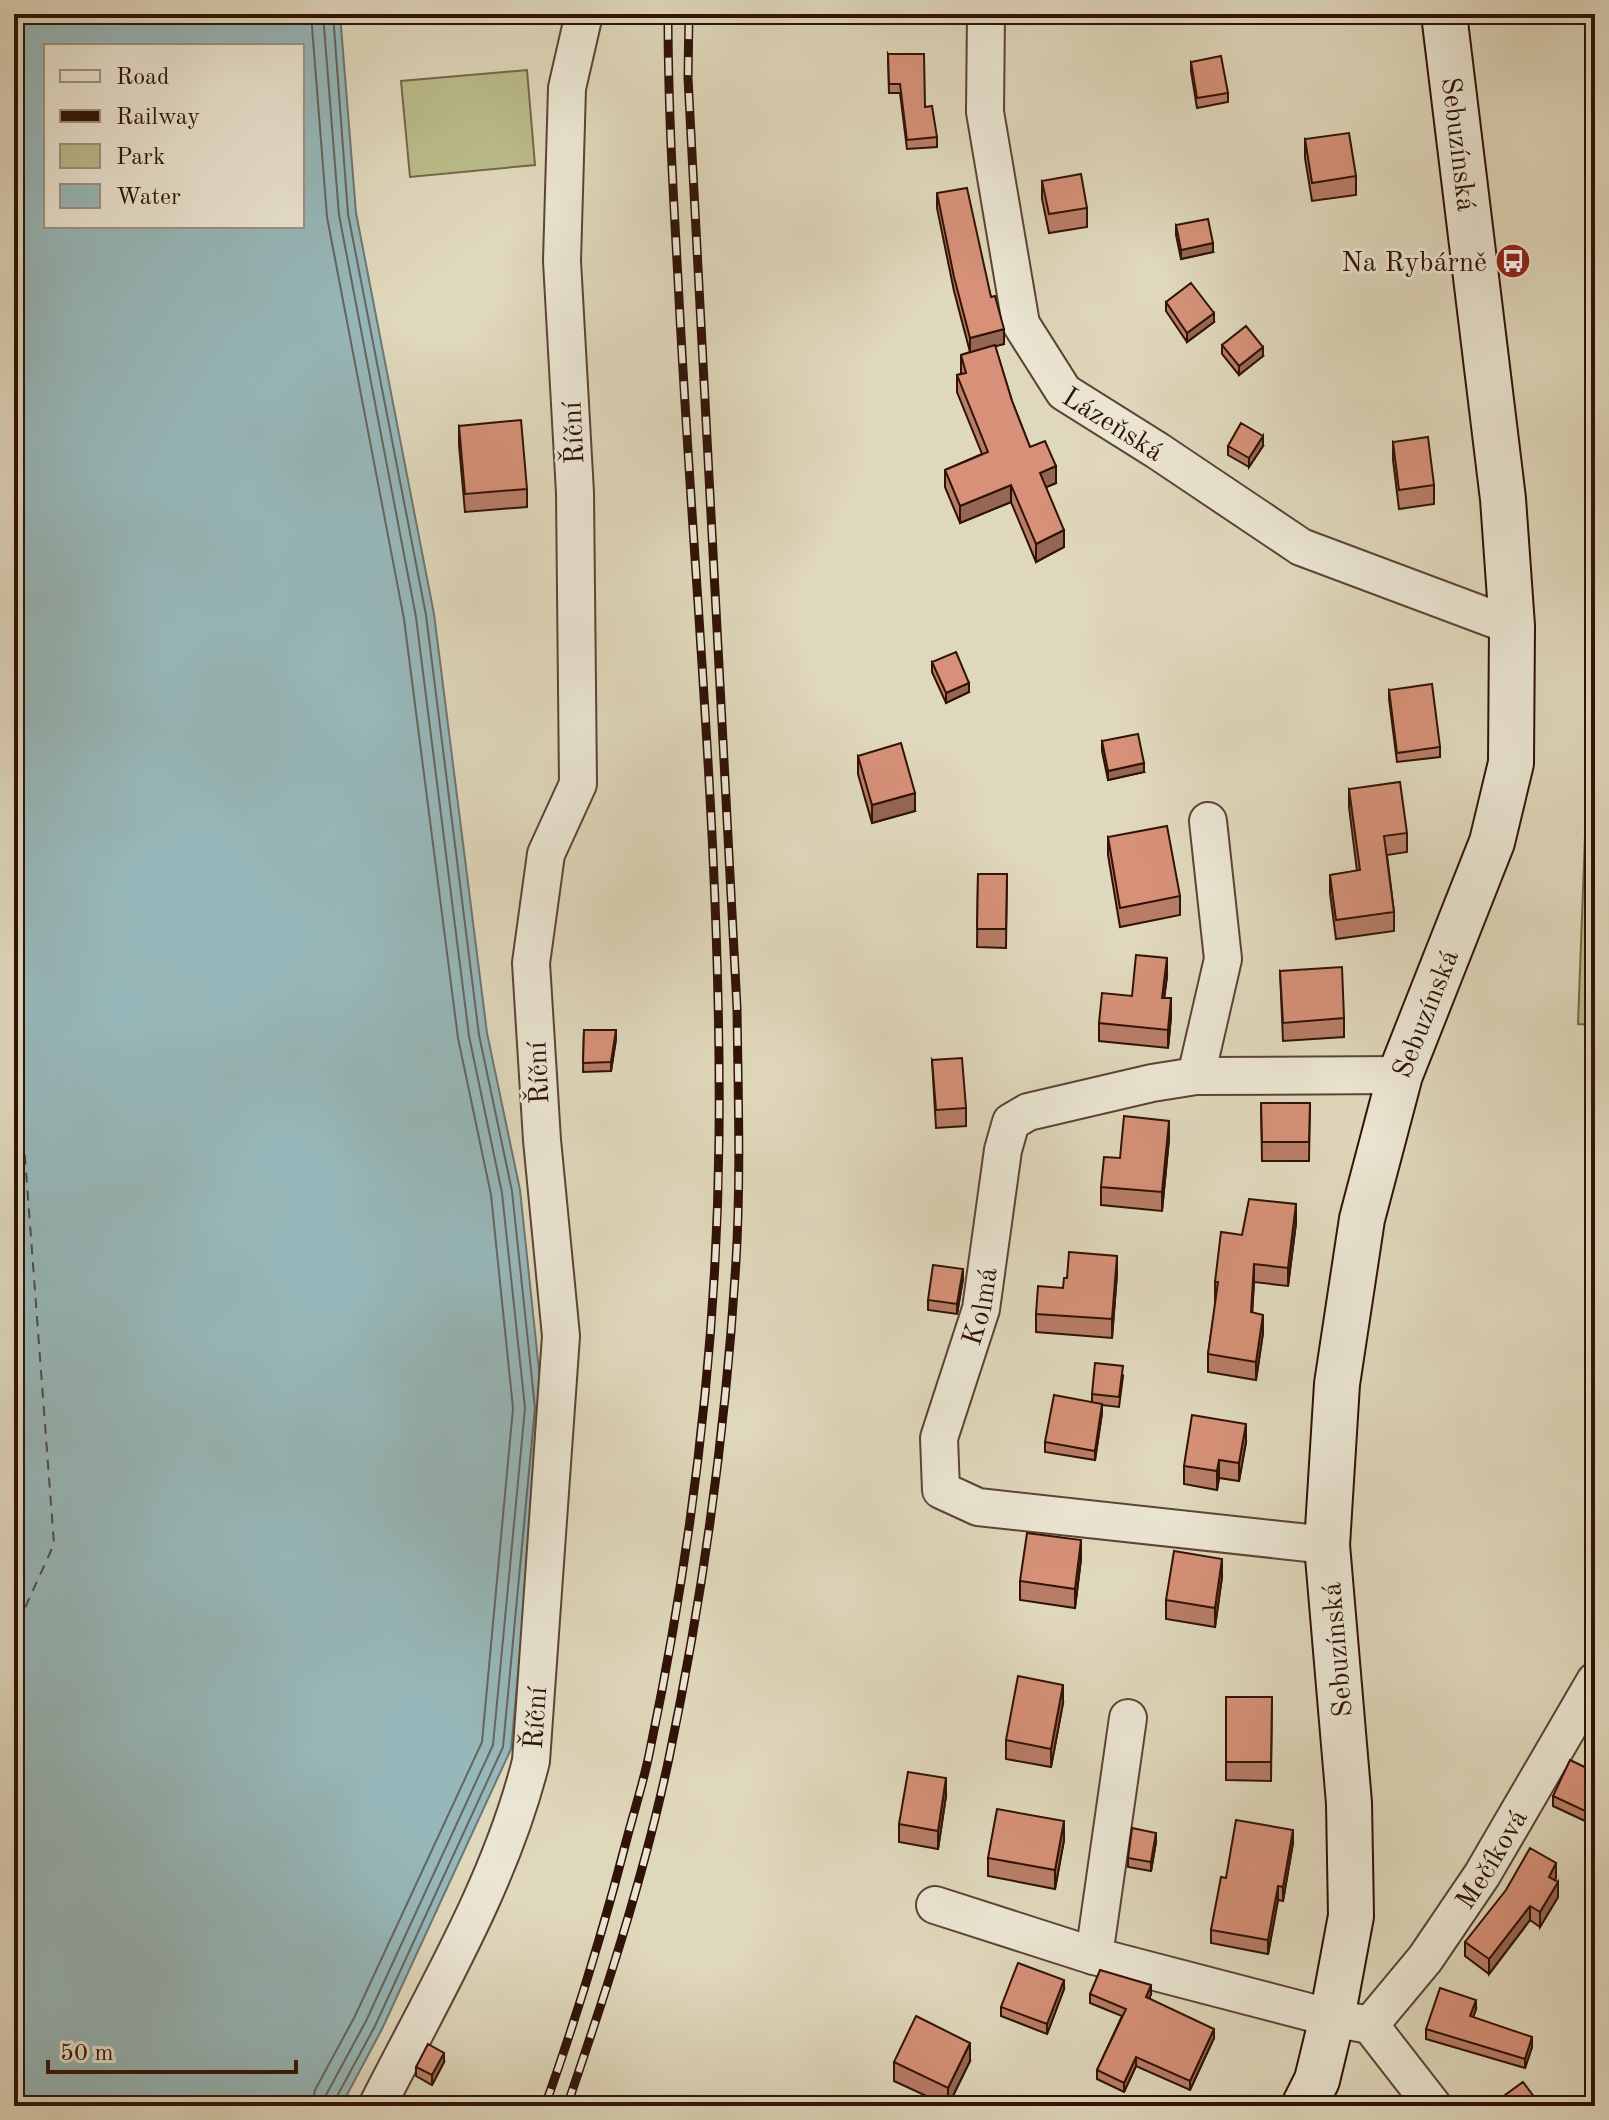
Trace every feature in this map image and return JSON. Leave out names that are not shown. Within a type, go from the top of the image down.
[{"type":"main road","name":"Sebuzínská","points":[[1304,2106],[1351,2022],[1349,1803],[1327,1545],[1337,1384],[1362,1219],[1400,1075],[1492,842],[1511,763],[1512,626],[1503,499],[1444,14]]},
{"type":"street","name":"Říční","points":[[377,2106],[501,1858],[531,1761],[561,1336],[542,1140],[531,963],[546,854],[578,784],[575,493],[562,261],[567,88],[584,14]]},
{"type":"street","name":"Lázeňská","points":[[986,14],[985,112],[1021,324],[1064,392],[1301,547],[1512,626]]},
{"type":"street","points":[[1196,1076],[1223,959],[1208,821]]},
{"type":"street","name":"Kolmá","points":[[1327,1545],[978,1507],[941,1490],[939,1438],[981,1309],[1003,1150],[1011,1122],[1028,1112],[1196,1076],[1400,1075]]},
{"type":"street","name":"Mečíková","points":[[1351,2022],[1425,1959],[1482,1875],[1595,1681]]},
{"type":"street","points":[[1094,1956],[1128,1718]]},
{"type":"street","points":[[935,1905],[1094,1956],[1351,2022],[1433,2106]]},
{"type":"green space","points":[[527,70],[535,165],[410,177],[401,81]]},
{"type":"green space","points":[[1595,566],[1595,1025],[1578,1024]]},
{"type":"water","points":[[14,14],[340,14],[356,213],[434,614],[487,1033],[520,1190],[543,1408],[511,1749],[382,2029],[341,2106],[14,2106]]},
{"type":"building","points":[[888,54],[924,54],[925,107],[932,106],[937,137],[907,140],[900,84],[889,84]]},
{"type":"building","points":[[1221,56],[1228,93],[1197,98],[1191,62]]},
{"type":"building","points":[[1349,133],[1356,176],[1312,183],[1305,139]]},
{"type":"building","points":[[1081,174],[1087,208],[1049,214],[1042,181]]},
{"type":"building","points":[[967,188],[991,297],[995,296],[1004,329],[970,338],[937,193]]},
{"type":"building","points":[[1208,219],[1213,243],[1181,250],[1176,225]]},
{"type":"building","points":[[1191,283],[1214,313],[1187,333],[1166,302]]},
{"type":"building","points":[[1246,326],[1263,347],[1239,366],[1222,345]]},
{"type":"building","points":[[995,345],[1030,447],[1045,441],[1056,466],[1040,473],[1064,530],[1036,544],[1011,485],[960,506],[945,470],[988,452],[957,375],[966,373],[961,355]]},
{"type":"building","points":[[521,420],[527,489],[465,494],[459,426]]},
{"type":"building","points":[[1241,423],[1263,436],[1249,458],[1228,446]]},
{"type":"building","points":[[1428,437],[1434,485],[1399,490],[1393,442]]},
{"type":"building","points":[[956,652],[969,683],[946,693],[932,662]]},
{"type":"building","points":[[1432,684],[1440,747],[1397,753],[1389,690]]},
{"type":"building","points":[[1138,734],[1144,763],[1108,771],[1102,741]]},
{"type":"building","points":[[901,743],[915,793],[872,805],[858,756]]},
{"type":"building","points":[[1400,782],[1407,833],[1384,836],[1394,912],[1336,920],[1330,875],[1360,870],[1349,789]]},
{"type":"building","points":[[1167,826],[1180,896],[1120,908],[1108,837]]},
{"type":"building","points":[[978,874],[1007,874],[1006,929],[977,929]]},
{"type":"building","points":[[1136,955],[1167,958],[1162,998],[1171,998],[1168,1030],[1099,1023],[1102,993],[1132,996]]},
{"type":"building","points":[[1342,967],[1344,1018],[1283,1023],[1280,971]]},
{"type":"building","points":[[584,1030],[616,1030],[611,1062],[583,1063]]},
{"type":"building","points":[[962,1058],[966,1108],[936,1110],[932,1060]]},
{"type":"building","points":[[1261,1103],[1310,1103],[1309,1142],[1262,1142]]},
{"type":"building","points":[[1124,1116],[1169,1121],[1162,1192],[1101,1187],[1104,1157],[1120,1158]]},
{"type":"building","points":[[1249,1199],[1296,1204],[1288,1268],[1254,1264],[1251,1312],[1263,1315],[1256,1362],[1208,1354],[1221,1232],[1242,1235]]},
{"type":"building","points":[[1069,1252],[1117,1256],[1112,1319],[1036,1314],[1038,1286],[1063,1288]]},
{"type":"building","points":[[933,1265],[963,1269],[957,1304],[928,1300]]},
{"type":"building","points":[[1095,1363],[1123,1366],[1119,1397],[1092,1394]]},
{"type":"building","points":[[1054,1395],[1102,1404],[1095,1451],[1045,1442]]},
{"type":"building","points":[[1192,1415],[1246,1424],[1239,1463],[1219,1460],[1217,1471],[1184,1466]]},
{"type":"building","points":[[1027,1533],[1081,1540],[1075,1589],[1020,1581]]},
{"type":"building","points":[[1174,1551],[1222,1559],[1215,1608],[1166,1600]]},
{"type":"building","points":[[1018,1676],[1063,1685],[1051,1749],[1006,1740]]},
{"type":"building","points":[[1226,1697],[1272,1697],[1271,1762],[1226,1762]]},
{"type":"building","points":[[1570,1760],[1595,1772],[1595,1790],[1585,1811],[1553,1796]]},
{"type":"building","points":[[908,1772],[946,1778],[938,1831],[899,1824]]},
{"type":"building","points":[[997,1809],[1064,1821],[1055,1870],[988,1858]]},
{"type":"building","points":[[1236,1820],[1293,1830],[1283,1887],[1278,1886],[1268,1940],[1211,1930],[1221,1877],[1226,1878]]},
{"type":"building","points":[[1132,1828],[1156,1833],[1151,1862],[1128,1858]]},
{"type":"building","points":[[1530,1848],[1556,1863],[1549,1877],[1558,1882],[1540,1912],[1530,1906],[1489,1959],[1465,1942],[1506,1890]]},
{"type":"building","points":[[1018,1963],[1064,1980],[1047,2024],[1001,2007]]},
{"type":"building","points":[[1100,1970],[1151,1985],[1146,1997],[1214,2029],[1190,2081],[1136,2057],[1124,2083],[1097,2070],[1126,2009],[1090,1994]]},
{"type":"building","points":[[1440,1988],[1476,2000],[1470,2016],[1532,2037],[1525,2059],[1426,2029]]},
{"type":"building","points":[[916,2016],[970,2043],[948,2088],[894,2062]]},
{"type":"building","points":[[428,2044],[444,2053],[432,2075],[416,2067]]},
{"type":"building","points":[[1523,2082],[1541,2106],[1490,2106]]},
{"type":"building","points":[[1090,2098],[1107,2106],[1086,2106]]},
{"type":"ferry route","points":[[14,1011],[54,1544],[14,1632]]},
{"type":"railway","points":[[545,2106],[598,1942],[650,1750],[690,1522],[713,1292],[719,1138],[716,923],[674,213],[668,14]]},
{"type":"railway","points":[[567,2106],[623,1934],[669,1758],[712,1511],[736,1261],[739,1166],[737,1008],[688,78],[689,14]]},
{"type":"place","name":"Na Rybárně","points":[[1513,261]]}]
